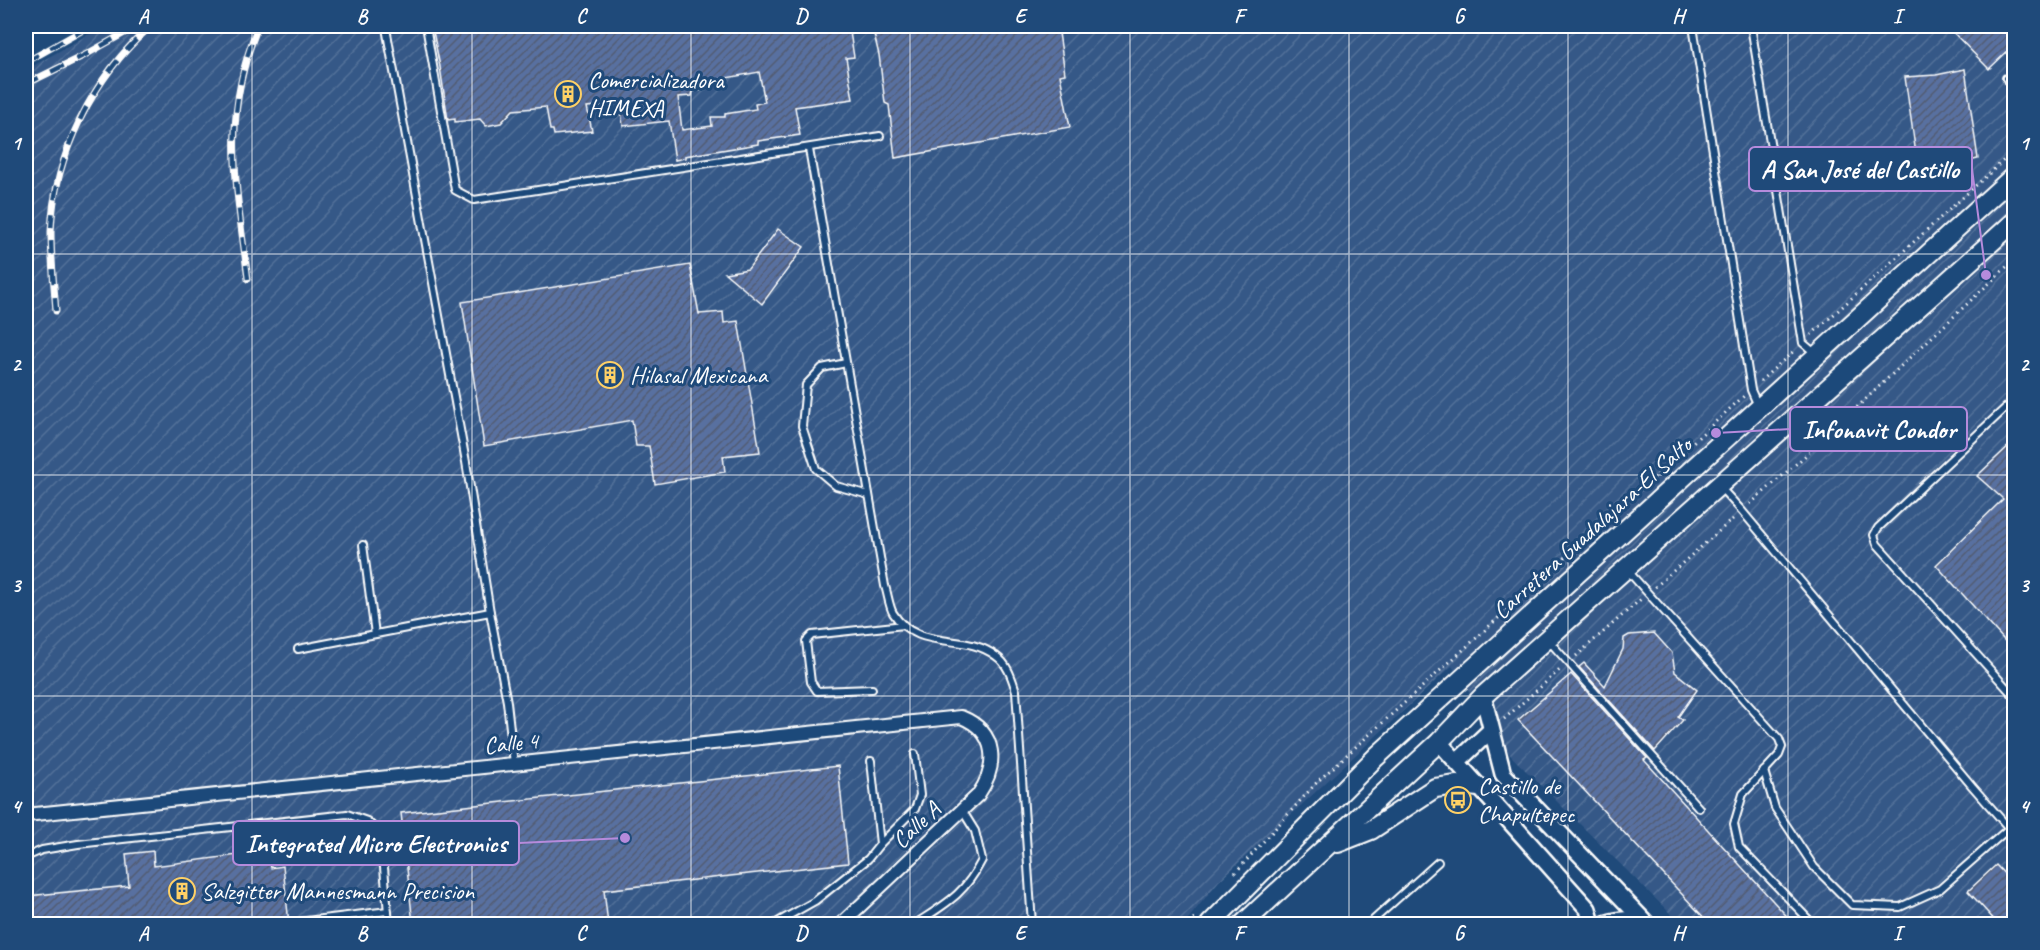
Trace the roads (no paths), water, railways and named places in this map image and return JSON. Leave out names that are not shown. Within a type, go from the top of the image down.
[{"type":"main road","name":"Carretera Guadalajara-El Salto","points":[[1203,920],[1376,757],[2014,176]]},
{"type":"main road","points":[[1243,924],[1439,742],[1483,696],[2014,222]]},
{"type":"main road","points":[[1328,847],[1371,830],[1435,788],[1457,785],[1479,787]]},
{"type":"street","points":[[1483,696],[1503,774],[1646,923]]},
{"type":"street","name":"Calle 4","points":[[26,815],[961,717],[973,722],[984,732],[990,743]]},
{"type":"street","points":[[1457,762],[1491,730]]},
{"type":"street","points":[[1439,742],[1588,909],[1592,924]]},
{"type":"street","name":"Calle A","points":[[841,924],[978,795],[986,783],[991,763],[990,743]]},
{"type":"street","points":[[1605,924],[1618,919],[1632,919],[1646,923]]},
{"type":"lane","points":[[426,26],[455,190],[474,200],[880,136]]},
{"type":"lane","points":[[1694,26],[1751,390],[1760,408]]},
{"type":"lane","points":[[1751,26],[1803,342],[1818,356]]},
{"type":"lane","points":[[386,28],[460,426],[507,702],[514,764]]},
{"type":"lane","points":[[2006,78],[2014,88]]},
{"type":"lane","points":[[809,149],[885,586],[893,612],[908,630],[926,638],[952,640],[976,646],[997,656],[1008,670],[1016,691],[1032,924]]},
{"type":"lane","points":[[846,363],[822,368],[806,385],[802,426],[816,469],[836,486],[869,495]]},
{"type":"lane","points":[[2014,400],[1878,528],[1874,536],[1877,543],[2014,696]]},
{"type":"lane","points":[[1719,486],[2012,831],[1940,889],[1900,907],[1852,906],[1814,867],[1775,808],[1764,771]]},
{"type":"lane","points":[[363,545],[375,634]]},
{"type":"lane","points":[[1625,569],[1779,739],[1782,747],[1779,755],[1743,794],[1734,824],[1739,847],[1813,924]]},
{"type":"lane","points":[[298,649],[490,612]]},
{"type":"lane","points":[[872,689],[817,691],[811,682],[806,641],[812,634],[904,625]]},
{"type":"lane","points":[[1547,639],[1699,808]]},
{"type":"lane","points":[[774,924],[814,901],[868,859],[915,809],[920,795],[915,754]]},
{"type":"lane","points":[[871,761],[880,844]]},
{"type":"lane","points":[[915,924],[956,897],[972,880],[982,860],[975,831],[962,810]]},
{"type":"lane","points":[[26,857],[42,850],[78,844],[347,814],[367,821],[381,834],[389,924]]},
{"type":"lane","points":[[1369,924],[1438,862]]},
{"type":"lane","points":[[298,922],[388,911]]},
{"type":"railway","points":[[26,62],[90,26]]},
{"type":"railway","points":[[26,84],[137,26]]},
{"type":"railway","points":[[56,311],[51,232],[60,174],[69,146],[80,119],[111,68],[151,26]]},
{"type":"railway","points":[[248,279],[236,182],[235,121],[246,59],[258,26]]},
{"type":"place","name":"Comercializadora HIMEXA","points":[[568,94]]},
{"type":"place","name":"A San José del Castillo","points":[[1986,275]]},
{"type":"place","name":"Hilasal Mexicana","points":[[610,375]]},
{"type":"place","name":"Infonavit Condor","points":[[1716,433]]},
{"type":"place","name":"Castillo de Chapultepec","points":[[1458,800]]},
{"type":"place","name":"Integrated Micro Electronics","points":[[625,838]]},
{"type":"place","name":"Salzgitter Mannesmann Precision","points":[[182,891]]}]
